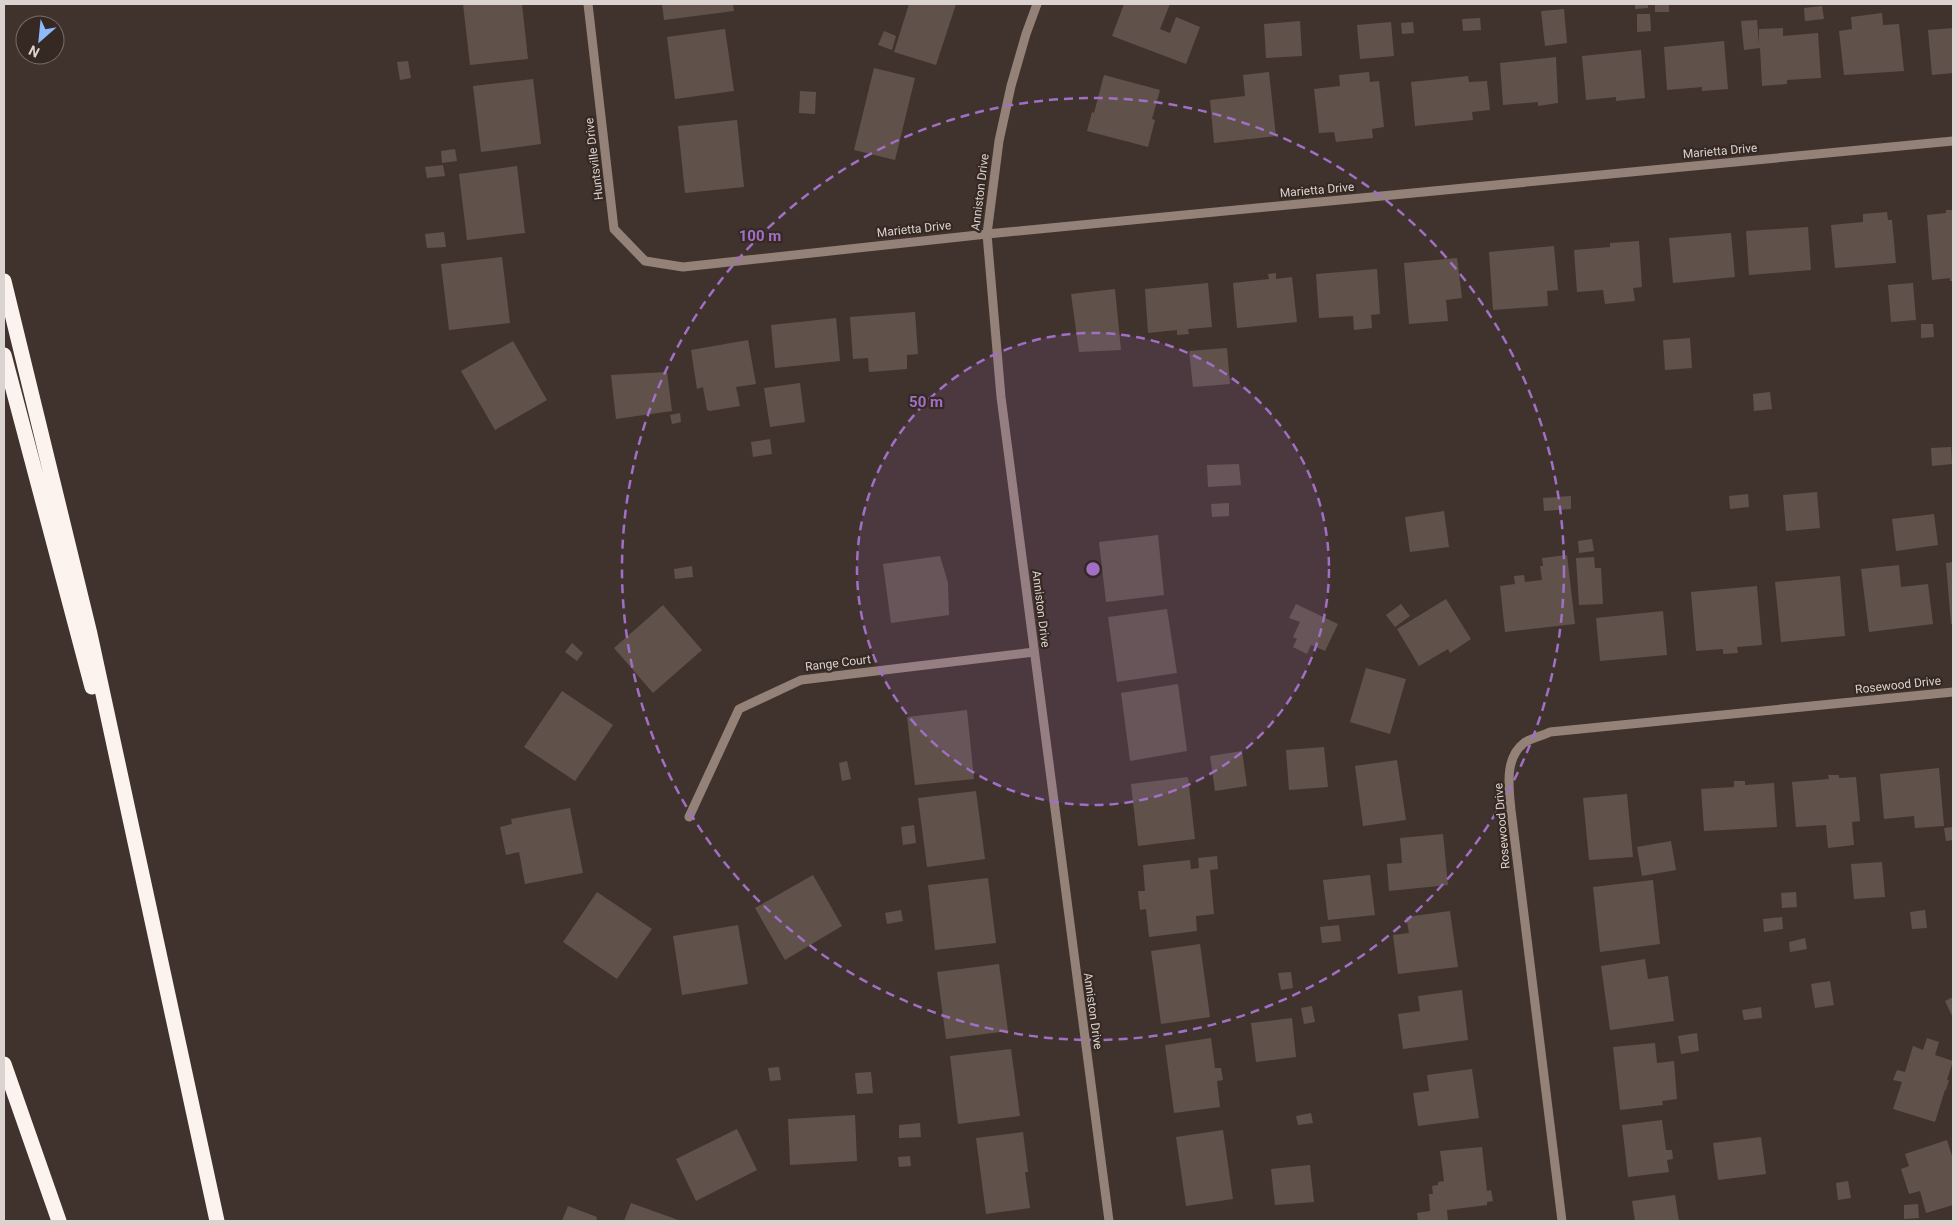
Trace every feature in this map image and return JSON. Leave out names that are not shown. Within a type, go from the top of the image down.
[{"type":"highway","points":[[4,281],[90,634],[217,1221]]},
{"type":"highway","points":[[4,355],[130,833],[217,1221]]},
{"type":"highway","points":[[4,1064],[59,1221]]},
{"type":"street","name":"Huntsville Drive","points":[[588,4],[614,229],[645,261],[684,267]]},
{"type":"street","name":"Anniston Drive","points":[[1037,4],[1016,69],[999,141],[987,234],[1001,396],[1108,1221]]},
{"type":"street","name":"Marietta Drive","points":[[684,267],[987,234],[1953,141]]},
{"type":"street","name":"Range Court","points":[[689,817],[739,709],[801,680],[1034,652]]},
{"type":"street","name":"Rosewood Drive","points":[[1562,1221],[1508,784],[1512,763],[1517,750],[1525,742],[1550,732],[1953,692]]},
{"type":"building","points":[[463,4],[522,4],[528,59],[470,65]]},
{"type":"building","points":[[662,4],[733,4],[734,11],[664,20]]},
{"type":"building","points":[[909,4],[956,4],[936,65],[894,52]]},
{"type":"building","points":[[1124,4],[1170,4],[1160,29],[1170,33],[1176,17],[1200,27],[1186,64],[1112,36]]},
{"type":"building","points":[[1635,4],[1648,4],[1648,8],[1635,9]]},
{"type":"building","points":[[1655,4],[1669,4],[1669,12],[1655,12]]},
{"type":"building","points":[[1822,6],[1824,19],[1805,21],[1804,8]]},
{"type":"building","points":[[1564,9],[1567,43],[1545,46],[1541,11]]},
{"type":"building","points":[[1882,13],[1883,25],[1899,24],[1904,71],[1844,75],[1839,31],[1852,29],[1851,17]]},
{"type":"building","points":[[1637,14],[1650,14],[1651,31],[1637,32]]},
{"type":"building","points":[[1480,18],[1481,30],[1463,31],[1462,19]]},
{"type":"building","points":[[1757,20],[1759,44],[1759,29],[1783,28],[1783,36],[1818,33],[1821,78],[1787,80],[1787,84],[1762,86],[1760,48],[1744,50],[1741,21]]},
{"type":"building","points":[[1300,21],[1302,56],[1266,58],[1264,24]]},
{"type":"building","points":[[1391,22],[1394,56],[1360,59],[1357,25]]},
{"type":"building","points":[[1413,22],[1414,33],[1402,34],[1401,23]]},
{"type":"building","points":[[1953,28],[1953,73],[1932,75],[1928,30]]},
{"type":"building","points":[[725,29],[734,91],[675,99],[667,37]]},
{"type":"building","points":[[884,31],[896,36],[892,50],[878,45]]},
{"type":"building","points":[[1724,41],[1728,89],[1702,91],[1702,87],[1667,90],[1664,47]]},
{"type":"building","points":[[1641,50],[1645,98],[1616,101],[1616,97],[1586,100],[1582,56]]},
{"type":"building","points":[[1556,57],[1558,103],[1538,106],[1538,102],[1503,105],[1500,63]]},
{"type":"building","points":[[408,61],[411,78],[400,80],[397,62]]},
{"type":"building","points":[[874,68],[915,78],[895,160],[854,150]]},
{"type":"building","points":[[1269,72],[1276,136],[1214,143],[1210,100],[1245,96],[1243,75]]},
{"type":"building","points":[[1369,72],[1370,82],[1379,81],[1384,127],[1372,129],[1373,138],[1336,142],[1334,132],[1319,133],[1314,89],[1340,86],[1339,75]]},
{"type":"building","points":[[1104,75],[1160,90],[1152,119],[1155,120],[1148,147],[1087,131]]},
{"type":"building","points":[[1468,76],[1469,82],[1487,81],[1490,110],[1472,112],[1473,120],[1415,126],[1411,82]]},
{"type":"building","points":[[533,79],[541,144],[481,152],[473,86]]},
{"type":"building","points":[[800,91],[816,92],[815,114],[799,113]]},
{"type":"building","points":[[737,120],[744,187],[685,193],[678,126]]},
{"type":"building","points":[[455,149],[457,161],[442,163],[441,151]]},
{"type":"building","points":[[443,165],[445,176],[427,178],[425,167]]},
{"type":"building","points":[[517,166],[525,233],[467,240],[459,174]]},
{"type":"building","points":[[1946,210],[1952,210],[1953,212],[1953,281],[1950,281],[1950,278],[1932,280],[1927,215],[1946,213]]},
{"type":"building","points":[[1887,212],[1888,220],[1892,220],[1896,263],[1835,268],[1831,225],[1863,222],[1863,214]]},
{"type":"building","points":[[1808,227],[1811,270],[1749,275],[1746,231]]},
{"type":"building","points":[[444,232],[446,247],[427,248],[425,234]]},
{"type":"building","points":[[1731,233],[1735,277],[1673,283],[1669,238]]},
{"type":"building","points":[[1639,241],[1642,287],[1633,288],[1635,301],[1605,304],[1603,290],[1577,292],[1574,250],[1610,247],[1610,243]]},
{"type":"building","points":[[1554,246],[1558,290],[1547,291],[1548,306],[1493,310],[1489,252]]},
{"type":"building","points":[[502,257],[510,323],[449,330],[441,264]]},
{"type":"building","points":[[1457,258],[1462,298],[1446,300],[1448,321],[1409,324],[1404,263]]},
{"type":"building","points":[[1377,269],[1380,314],[1371,315],[1372,328],[1354,330],[1353,316],[1319,318],[1316,274]]},
{"type":"building","points":[[1276,273],[1276,279],[1292,277],[1297,322],[1237,328],[1233,283],[1269,279],[1268,274]]},
{"type":"building","points":[[1208,283],[1212,327],[1188,329],[1189,334],[1177,335],[1177,330],[1148,333],[1145,289]]},
{"type":"building","points":[[1913,283],[1916,320],[1891,322],[1888,285]]},
{"type":"building","points":[[1115,289],[1121,350],[1079,352],[1071,294]]},
{"type":"building","points":[[915,312],[918,354],[907,355],[907,369],[869,372],[868,358],[853,359],[850,317]]},
{"type":"building","points":[[836,318],[840,361],[775,368],[771,325]]},
{"type":"building","points":[[1921,324],[1933,324],[1934,337],[1921,338]]},
{"type":"building","points":[[1690,338],[1692,368],[1665,370],[1663,340]]},
{"type":"building","points":[[748,340],[756,384],[736,387],[740,406],[707,410],[703,387],[697,389],[691,350]]},
{"type":"building","points":[[513,341],[547,400],[495,430],[461,371]]},
{"type":"building","points":[[1227,348],[1230,384],[1193,387],[1189,351]]},
{"type":"building","points":[[667,372],[672,411],[616,419],[611,375]]},
{"type":"building","points":[[800,383],[805,422],[770,427],[764,388]]},
{"type":"building","points":[[1770,392],[1772,409],[1754,411],[1753,394]]},
{"type":"building","points":[[680,413],[681,422],[672,424],[670,415]]},
{"type":"building","points":[[770,439],[772,454],[753,457],[751,442]]},
{"type":"building","points":[[1951,447],[1952,464],[1932,466],[1931,448]]},
{"type":"building","points":[[1239,464],[1241,485],[1208,487],[1207,465]]},
{"type":"building","points":[[1817,492],[1820,528],[1786,531],[1783,495]]},
{"type":"building","points":[[1748,494],[1749,507],[1730,509],[1729,496]]},
{"type":"building","points":[[1571,496],[1571,509],[1544,511],[1543,498]]},
{"type":"building","points":[[1229,503],[1229,516],[1212,517],[1211,504]]},
{"type":"building","points":[[1444,511],[1449,547],[1410,552],[1405,517]]},
{"type":"building","points":[[1934,514],[1938,545],[1896,551],[1892,519]]},
{"type":"building","points":[[1158,535],[1164,595],[1106,602],[1099,542]]},
{"type":"building","points":[[1592,539],[1594,551],[1579,553],[1578,541]]},
{"type":"building","points":[[1567,555],[1575,624],[1505,632],[1500,586],[1515,584],[1514,576],[1524,575],[1525,582],[1542,580],[1540,566],[1543,566],[1542,558]]},
{"type":"building","points":[[940,556],[948,583],[949,615],[891,623],[883,564]]},
{"type":"building","points":[[1594,557],[1595,568],[1601,568],[1603,604],[1579,605],[1576,558]]},
{"type":"building","points":[[1953,562],[1953,624],[1951,624],[1946,563]]},
{"type":"building","points":[[1899,565],[1901,587],[1928,584],[1933,624],[1869,632],[1861,569]]},
{"type":"building","points":[[692,566],[693,577],[675,579],[674,569]]},
{"type":"building","points":[[1840,576],[1845,636],[1781,642],[1775,582]]},
{"type":"building","points":[[1757,586],[1762,645],[1737,647],[1738,653],[1723,654],[1723,649],[1696,651],[1691,592]]},
{"type":"building","points":[[1446,599],[1471,639],[1450,653],[1448,649],[1419,666],[1397,629]]},
{"type":"building","points":[[1296,604],[1338,624],[1325,651],[1311,645],[1307,654],[1293,647],[1297,639],[1293,637],[1300,622],[1289,618]]},
{"type":"building","points":[[1401,604],[1410,616],[1395,627],[1386,615]]},
{"type":"building","points":[[663,605],[702,650],[653,693],[614,648]]},
{"type":"building","points":[[1167,609],[1177,673],[1117,682],[1108,617]]},
{"type":"building","points":[[1663,611],[1667,655],[1600,661],[1596,618]]},
{"type":"building","points":[[572,643],[583,653],[577,661],[565,652]]},
{"type":"building","points":[[1366,668],[1406,679],[1390,734],[1350,722]]},
{"type":"building","points":[[1178,684],[1187,751],[1130,761],[1121,693]]},
{"type":"building","points":[[562,691],[613,725],[575,781],[524,747]]},
{"type":"building","points":[[967,710],[974,779],[915,785],[907,717]]},
{"type":"building","points":[[1324,747],[1328,787],[1289,790],[1286,750]]},
{"type":"building","points":[[1242,751],[1247,786],[1215,791],[1210,756]]},
{"type":"building","points":[[1397,760],[1406,820],[1363,826],[1355,766]]},
{"type":"building","points":[[847,761],[851,779],[842,781],[839,763]]},
{"type":"building","points":[[1939,768],[1944,826],[1915,828],[1914,816],[1884,819],[1880,774]]},
{"type":"building","points":[[1828,775],[1839,775],[1839,778],[1856,777],[1860,821],[1852,822],[1854,845],[1828,848],[1826,825],[1796,827],[1792,782],[1829,779]]},
{"type":"building","points":[[1188,777],[1195,839],[1138,846],[1131,784]]},
{"type":"building","points":[[1734,781],[1745,781],[1745,785],[1774,783],[1777,827],[1704,831],[1701,789],[1734,787]]},
{"type":"building","points":[[976,791],[985,859],[927,867],[918,798]]},
{"type":"building","points":[[1627,794],[1633,857],[1589,860],[1583,798]]},
{"type":"building","points":[[570,808],[583,873],[525,884],[519,852],[506,855],[500,827],[512,824],[511,819]]},
{"type":"building","points":[[914,825],[916,843],[903,845],[901,827]]},
{"type":"building","points":[[1953,827],[1953,840],[1946,841],[1944,828]]},
{"type":"building","points":[[1443,834],[1448,885],[1389,891],[1387,864],[1402,863],[1400,838]]},
{"type":"building","points":[[1671,841],[1676,870],[1642,876],[1637,847]]},
{"type":"building","points":[[1217,856],[1218,869],[1210,870],[1214,914],[1196,916],[1197,931],[1149,937],[1146,909],[1140,910],[1138,891],[1145,891],[1143,865],[1190,860],[1191,869],[1199,868],[1198,858]]},
{"type":"building","points":[[1882,862],[1885,897],[1854,899],[1851,864]]},
{"type":"building","points":[[813,875],[842,926],[785,960],[755,908]]},
{"type":"building","points":[[1370,875],[1375,915],[1328,920],[1323,880]]},
{"type":"building","points":[[988,878],[996,943],[935,950],[928,885]]},
{"type":"building","points":[[1653,880],[1660,944],[1600,952],[1593,887]]},
{"type":"building","points":[[597,892],[652,929],[617,979],[563,942]]},
{"type":"building","points":[[1796,892],[1797,907],[1782,908],[1781,893]]},
{"type":"building","points":[[901,910],[903,921],[887,924],[885,913]]},
{"type":"building","points":[[1925,910],[1927,928],[1912,929],[1910,912]]},
{"type":"building","points":[[1450,911],[1458,967],[1398,974],[1393,935],[1409,933],[1406,917]]},
{"type":"building","points":[[1782,917],[1783,929],[1764,932],[1763,919]]},
{"type":"building","points":[[738,925],[748,984],[682,995],[673,936]]},
{"type":"building","points":[[1339,925],[1341,941],[1322,943],[1320,927]]},
{"type":"building","points":[[1805,938],[1807,949],[1790,952],[1789,942]]},
{"type":"building","points":[[1200,944],[1210,1017],[1161,1024],[1151,951]]},
{"type":"building","points":[[1645,959],[1648,979],[1668,976],[1674,1021],[1610,1030],[1601,966]]},
{"type":"building","points":[[999,964],[1008,1031],[946,1039],[937,972]]},
{"type":"building","points":[[1291,972],[1293,988],[1281,990],[1278,973]]},
{"type":"building","points":[[1830,981],[1834,1005],[1815,1008],[1811,984]]},
{"type":"building","points":[[1462,990],[1468,1040],[1403,1049],[1398,1014],[1420,1011],[1418,996]]},
{"type":"building","points":[[1953,997],[1953,1018],[1945,1001]]},
{"type":"building","points":[[1312,1006],[1315,1022],[1304,1024],[1301,1008]]},
{"type":"building","points":[[1761,1007],[1762,1018],[1744,1020],[1742,1010]]},
{"type":"building","points":[[1292,1018],[1296,1057],[1256,1062],[1251,1023]]},
{"type":"building","points":[[1697,1033],[1699,1051],[1681,1054],[1678,1036]]},
{"type":"building","points":[[1211,1038],[1215,1068],[1221,1068],[1223,1080],[1217,1081],[1220,1107],[1174,1113],[1165,1045]]},
{"type":"building","points":[[1927,1038],[1939,1042],[1935,1055],[1953,1061],[1947,1080],[1949,1080],[1935,1122],[1893,1109],[1902,1082],[1893,1080],[1897,1070],[1905,1072],[1913,1046],[1923,1050]]},
{"type":"building","points":[[1655,1043],[1657,1063],[1674,1061],[1677,1099],[1662,1101],[1663,1105],[1620,1110],[1613,1047]]},
{"type":"building","points":[[1011,1049],[1020,1116],[958,1124],[950,1056]]},
{"type":"building","points":[[779,1067],[781,1080],[770,1081],[768,1068]]},
{"type":"building","points":[[1472,1069],[1479,1118],[1418,1126],[1413,1093],[1429,1091],[1427,1075]]},
{"type":"building","points":[[871,1072],[873,1093],[857,1094],[855,1073]]},
{"type":"building","points":[[1311,1113],[1313,1123],[1298,1125],[1296,1116]]},
{"type":"building","points":[[855,1115],[857,1161],[790,1165],[788,1119]]},
{"type":"building","points":[[1662,1120],[1666,1150],[1672,1150],[1673,1159],[1667,1160],[1669,1172],[1628,1177],[1622,1125]]},
{"type":"building","points":[[920,1123],[921,1137],[899,1138],[899,1125]]},
{"type":"building","points":[[737,1129],[757,1170],[696,1201],[676,1159]]},
{"type":"building","points":[[1223,1130],[1233,1199],[1186,1206],[1176,1137]]},
{"type":"building","points":[[1023,1132],[1028,1172],[1025,1172],[1030,1208],[986,1214],[976,1138]]},
{"type":"building","points":[[1761,1137],[1766,1174],[1718,1180],[1713,1143]]},
{"type":"building","points":[[1947,1140],[1953,1159],[1953,1205],[1926,1213],[1920,1191],[1909,1194],[1901,1169],[1909,1166],[1905,1154]]},
{"type":"building","points":[[1482,1147],[1487,1191],[1491,1190],[1493,1201],[1487,1202],[1487,1205],[1447,1210],[1448,1221],[1418,1221],[1417,1213],[1430,1211],[1429,1194],[1433,1194],[1432,1186],[1444,1181],[1440,1151]]},
{"type":"building","points":[[910,1156],[911,1166],[899,1167],[898,1157]]},
{"type":"building","points":[[1310,1165],[1314,1202],[1275,1205],[1271,1169]]},
{"type":"building","points":[[1848,1181],[1851,1198],[1838,1200],[1836,1183]]},
{"type":"building","points":[[1675,1195],[1679,1221],[1635,1221],[1632,1201]]},
{"type":"building","points":[[631,1203],[681,1221],[624,1221]]},
{"type":"building","points":[[1918,1204],[1919,1218],[1904,1219],[1904,1205]]},
{"type":"building","points":[[568,1206],[597,1217],[596,1221],[562,1221]]}]
